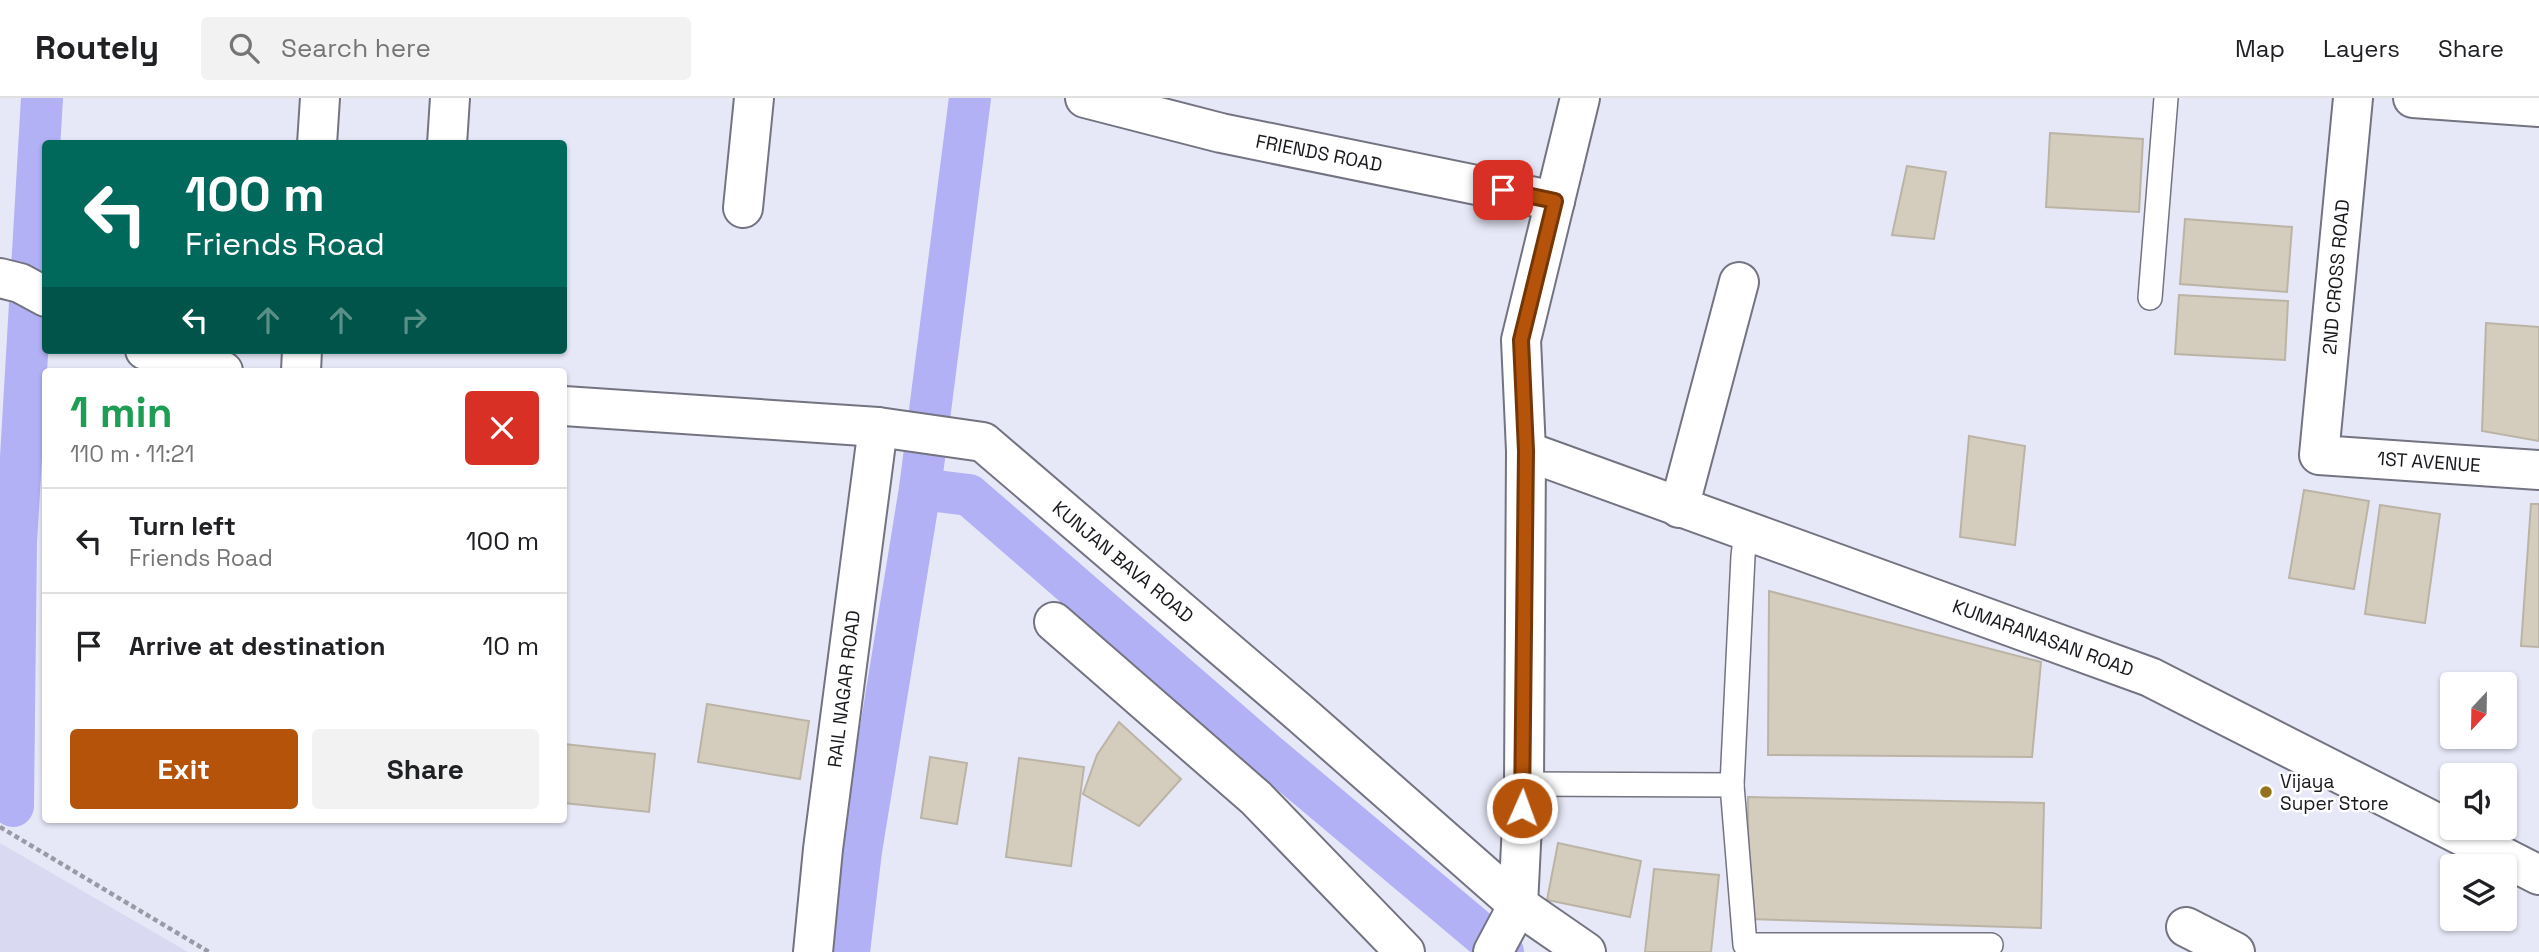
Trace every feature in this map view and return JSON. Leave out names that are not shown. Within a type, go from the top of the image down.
[{"type":"street","points":[[317,140],[320,98]]},
{"type":"street","points":[[447,140],[450,98]]},
{"type":"street","points":[[743,208],[754,98]]},
{"type":"street","name":"FRIENDS ROAD","points":[[1085,98],[1221,133],[1555,201]]},
{"type":"street","points":[[1493,952],[1516,909],[1524,784],[1526,451],[1521,340],[1580,98]]},
{"type":"street","name":"2ND CROSS ROAD","points":[[2319,455],[2353,98]]},
{"type":"street","points":[[2413,98],[2539,107]]},
{"type":"street","points":[[1679,508],[1739,282]]},
{"type":"street","points":[[158,354],[202,368]]},
{"type":"street","name":"KUNJAN BAVA ROAD","points":[[567,405],[878,427],[983,442],[1302,715],[1516,909],[1586,952]]},
{"type":"street","name":"RAIL NAGAR ROAD","points":[[813,952],[823,849],[878,427]]},
{"type":"street","name":"KUMARANASAN ROAD","points":[[1526,451],[2150,677],[2539,875]]},
{"type":"street","name":"1ST AVENUE","points":[[2319,455],[2539,470]]},
{"type":"street","points":[[1054,622],[1256,798],[1405,952]]},
{"type":"street","points":[[2186,928],[2235,952]]},
{"type":"lane","points":[[2150,298],[2166,98]]},
{"type":"lane","points":[[1746,532],[1732,785],[1745,945],[1991,945]]},
{"type":"lane","points":[[1524,784],[1732,785]]},
{"type":"path","points":[[0,827],[209,952]]},
{"type":"shaded area","points":[[0,843],[188,952],[0,952]]},
{"type":"building","points":[[2050,133],[2143,139],[2139,212],[2046,207]]},
{"type":"building","points":[[1907,166],[1946,172],[1934,239],[1892,235]]},
{"type":"building","points":[[2185,219],[2292,227],[2287,292],[2180,284]]},
{"type":"building","points":[[2179,295],[2288,301],[2285,360],[2175,354]]},
{"type":"building","points":[[2486,323],[2539,327],[2539,441],[2482,431]]},
{"type":"building","points":[[1969,436],[2025,446],[2015,545],[1960,537]]},
{"type":"building","points":[[2304,490],[2369,501],[2354,589],[2289,578]]},
{"type":"building","points":[[2531,504],[2539,504],[2539,647],[2521,646]]},
{"type":"building","points":[[2380,505],[2440,514],[2425,623],[2365,614]]},
{"type":"building","points":[[1769,591],[2041,662],[2032,757],[1768,755]]},
{"type":"building","points":[[707,704],[809,721],[800,779],[698,762]]},
{"type":"building","points":[[1119,722],[1181,779],[1139,826],[1083,794],[1097,755]]},
{"type":"building","points":[[567,744],[655,754],[649,812],[567,803]]},
{"type":"building","points":[[930,757],[967,763],[957,824],[921,818]]},
{"type":"building","points":[[1019,758],[1084,767],[1071,866],[1006,857]]},
{"type":"building","points":[[1748,797],[2044,803],[2041,928],[1749,919]]},
{"type":"building","points":[[1558,843],[1641,861],[1630,917],[1547,900]]},
{"type":"building","points":[[1654,869],[1719,875],[1711,952],[1645,952]]},
{"type":"waterway","points":[[13,806],[16,543],[42,98]]},
{"type":"waterway","points":[[849,952],[861,851],[920,489],[970,98]]},
{"type":"waterway","points":[[920,489],[969,495],[1265,752],[1503,952]]},
{"type":"place","name":"Vijaya Super Store","points":[[2266,792]]},
{"type":"route","points":[[1503,190],[1555,201],[1521,340],[1526,451],[1522,808]]}]
